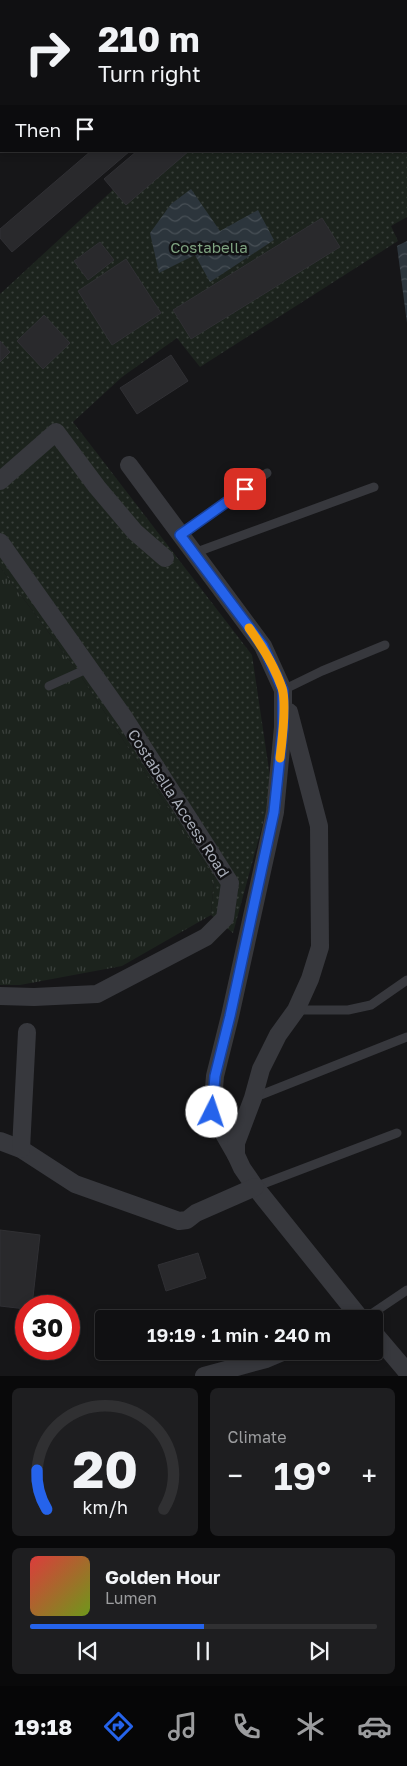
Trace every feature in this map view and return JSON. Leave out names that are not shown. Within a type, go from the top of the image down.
[{"type":"street","points":[[0,481],[56,432],[97,487],[135,532],[165,558]]},
{"type":"street","points":[[129,465],[263,646],[283,690],[319,826],[320,947],[310,979],[296,1010],[278,1035],[261,1070],[253,1098],[236,1143],[236,1155]]},
{"type":"street","name":"Costabella Access Road","points":[[0,542],[154,763],[230,883],[225,918],[206,937],[97,994],[34,997],[0,996]]},
{"type":"street","points":[[283,690],[283,727],[274,812],[230,1016],[215,1076],[212,1112],[242,1168],[255,1187],[356,1310]]},
{"type":"street","points":[[21,1149],[27,1032]]},
{"type":"street","points":[[0,1141],[21,1149],[75,1184],[179,1221],[187,1220],[196,1213],[255,1187]]},
{"type":"street","points":[[383,1344],[407,1372]]},
{"type":"street","points":[[204,1376],[262,1360]]},
{"type":"lane","points":[[180,535],[268,473]]},
{"type":"lane","points":[[194,553],[374,486]]},
{"type":"lane","points":[[283,690],[322,671],[385,645]]},
{"type":"lane","points":[[49,686],[89,668]]},
{"type":"lane","points":[[296,1010],[348,1010],[371,1005],[407,980]]},
{"type":"lane","points":[[253,1098],[407,1037]]},
{"type":"lane","points":[[255,1187],[398,1133]]},
{"type":"lane","points":[[377,1310],[407,1290]]},
{"type":"green space","name":"Costabella","points":[[154,152],[407,152],[407,217],[391,226],[398,241],[200,367],[177,338],[122,377],[73,422],[252,655],[272,790],[233,933],[211,915],[214,877],[78,672],[0,567],[0,294]]},
{"type":"green space","points":[[0,567],[78,672],[214,877],[211,915],[122,966],[20,985],[0,985]]},
{"type":"water","points":[[191,189],[220,231],[258,210],[274,240],[210,282],[195,255],[159,273],[150,233],[171,204]]},
{"type":"water","points":[[407,241],[407,323],[397,246]]},
{"type":"building","points":[[90,152],[129,152],[12,252],[0,238],[0,229]]},
{"type":"building","points":[[136,152],[188,152],[126,205],[104,179]]},
{"type":"building","points":[[322,218],[340,247],[191,339],[173,310]]},
{"type":"building","points":[[100,242],[114,260],[88,280],[74,261]]},
{"type":"building","points":[[126,259],[161,313],[112,345],[78,291]]},
{"type":"building","points":[[44,315],[70,343],[43,369],[17,341]]},
{"type":"building","points":[[0,341],[10,352],[0,362]]},
{"type":"building","points":[[171,355],[188,381],[137,414],[120,388]]},
{"type":"building","points":[[0,1230],[40,1235],[33,1295],[15,1295],[15,1308],[0,1306]]},
{"type":"building","points":[[198,1253],[206,1278],[166,1291],[158,1265]]},
{"type":"slow traffic","points":[[249,628],[263,646],[283,690],[283,727],[280,758]]},
{"type":"route","points":[[212,1112],[215,1076],[230,1016],[274,812],[283,727],[283,690],[263,646],[180,535],[245,489]]}]
